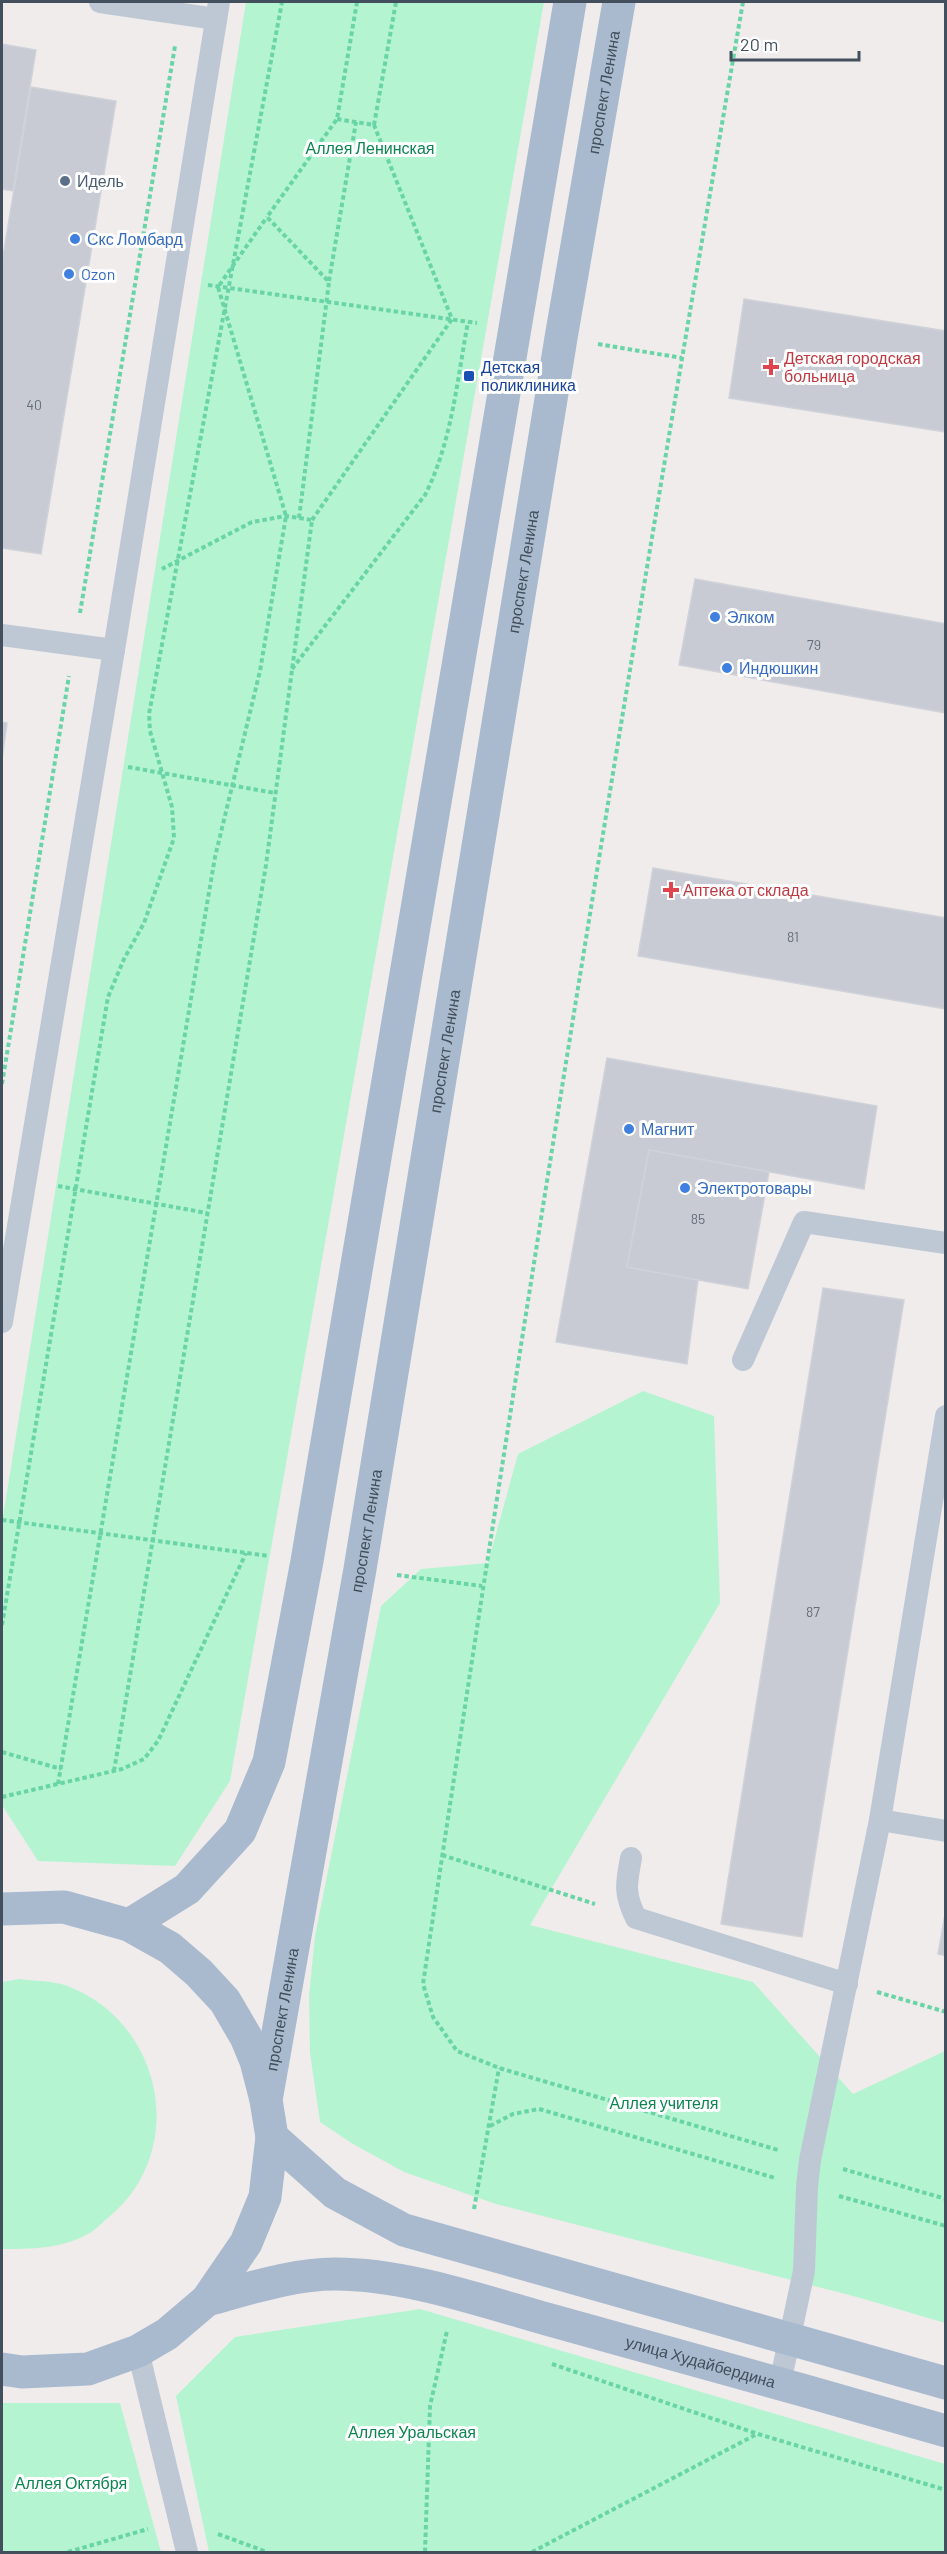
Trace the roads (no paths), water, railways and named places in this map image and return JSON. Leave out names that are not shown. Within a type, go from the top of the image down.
[{"type":"main road","points":[[129,1925],[187,1889],[240,1831],[269,1762],[307,1561],[570,2]]},
{"type":"main road","name":"проспект Ленина","points":[[266,2100],[360,1569],[555,374],[619,2]]},
{"type":"main road","points":[[2,1909],[64,1907],[129,1925],[170,1948],[200,1972],[225,2001],[246,2037],[256,2061],[272,2137],[265,2197],[246,2243],[207,2300],[167,2334],[138,2351],[88,2369],[22,2372],[2,2369]]},
{"type":"main road","points":[[272,2137],[335,2193],[404,2230],[945,2383]]},
{"type":"main road","name":"улица Худайбердина","points":[[207,2300],[297,2278],[333,2274],[394,2280],[780,2383],[945,2431]]},
{"type":"lane","points":[[2,1322],[218,10],[180,14],[100,2]]},
{"type":"lane","points":[[2,635],[114,650]]},
{"type":"lane","points":[[743,1360],[804,1222],[945,1243]]},
{"type":"lane","points":[[780,2383],[804,2271],[810,2160],[880,1820],[945,1416]]},
{"type":"lane","points":[[880,1820],[945,1831]]},
{"type":"lane","points":[[631,1858],[626,1883],[627,1900],[636,1918],[847,1984]]},
{"type":"lane","points":[[138,2351],[187,2553]]},
{"type":"place","name":"Идель","points":[[65,181]]},
{"type":"place","name":"Скс Ломбард","points":[[75,239]]},
{"type":"place","name":"Ozon","points":[[69,274]]},
{"type":"place","name":"Детская городская больница","points":[[771,367]]},
{"type":"place","name":"Детская поликлиника","points":[[469,376]]},
{"type":"place","name":"Элком","points":[[715,617]]},
{"type":"place","name":"Индюшкин","points":[[727,668]]},
{"type":"place","name":"Аптека от склада","points":[[671,890]]},
{"type":"place","name":"Магнит","points":[[629,1129]]},
{"type":"place","name":"Электротовары","points":[[685,1188]]},
{"type":"park label","name":"Аллея Ленинская","points":[[370,148]]},
{"type":"park label","name":"Аллея учителя","points":[[664,2103]]},
{"type":"park label","name":"Аллея Уральская","points":[[412,2432]]},
{"type":"park label","name":"Аллея Октября","points":[[71,2483]]}]
